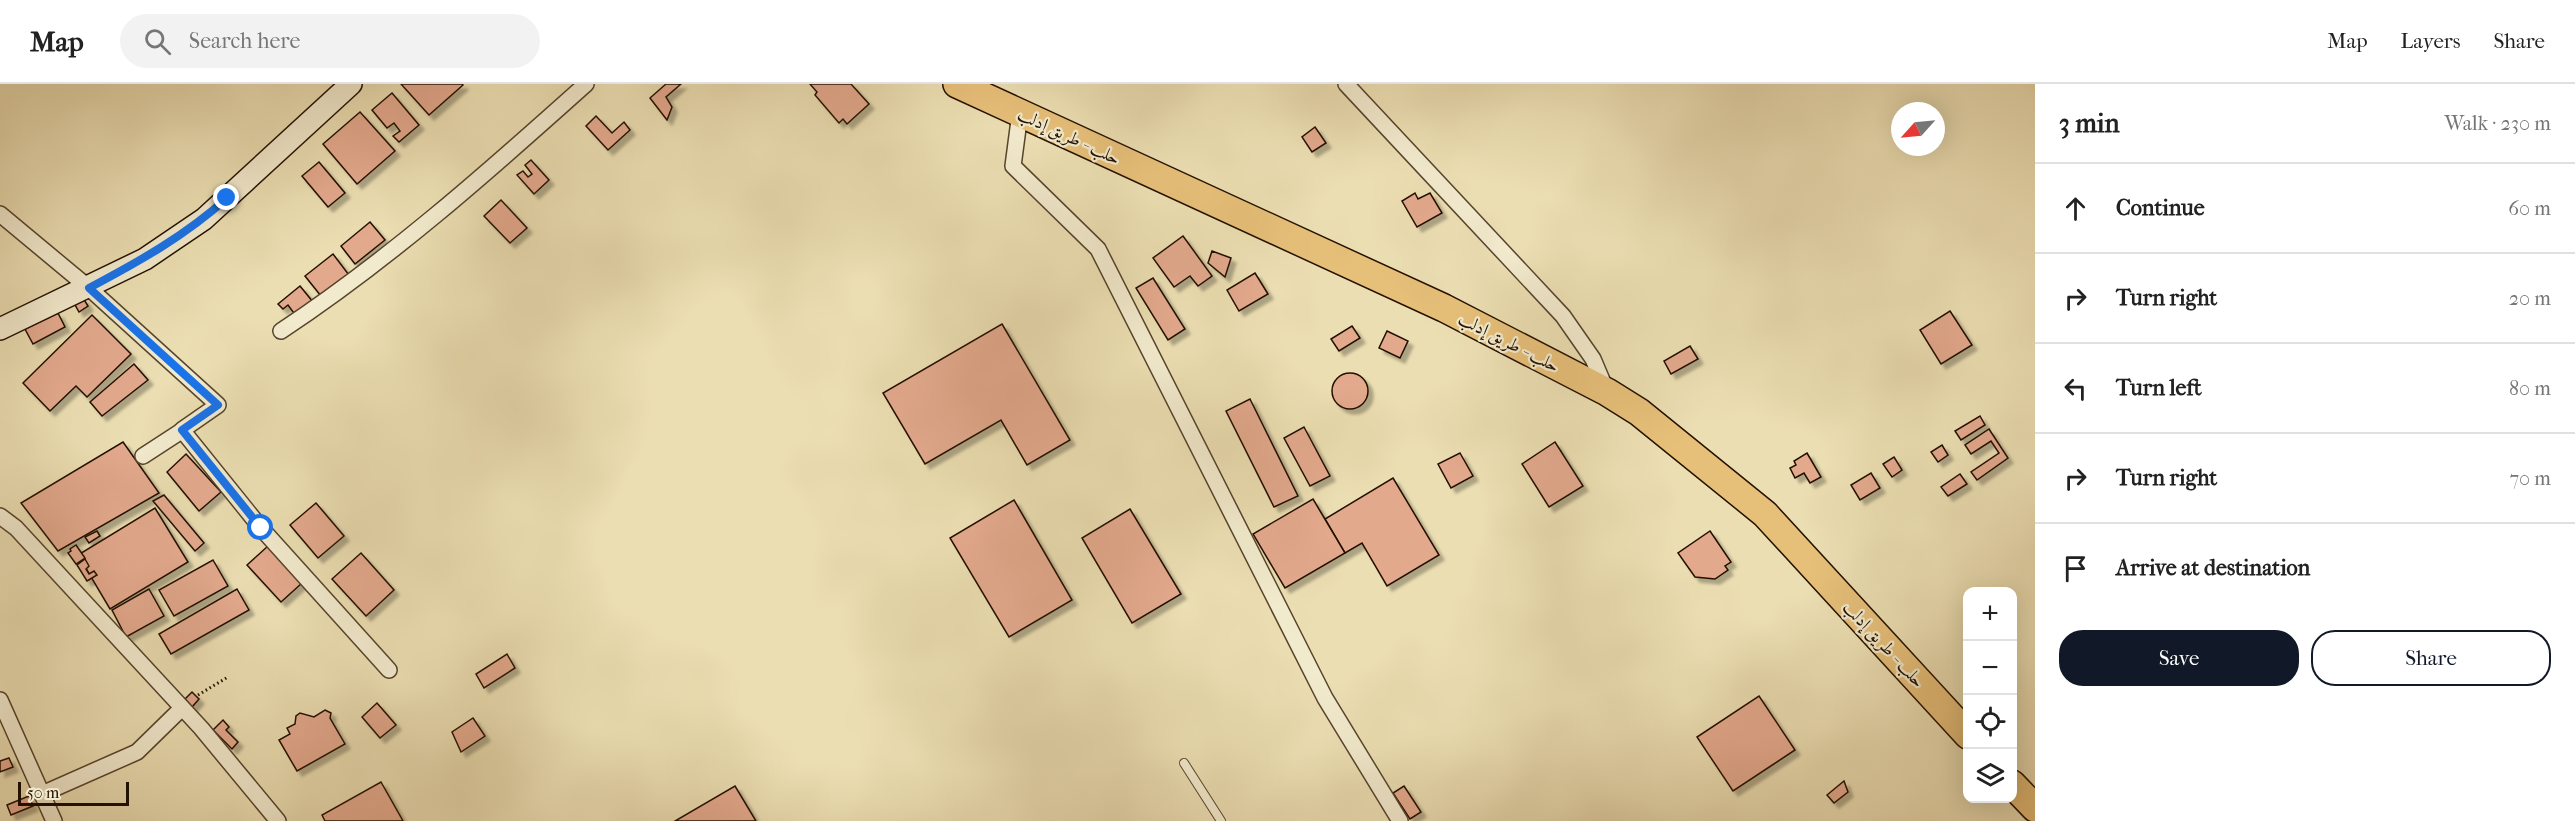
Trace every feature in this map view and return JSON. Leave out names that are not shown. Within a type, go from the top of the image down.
[{"type":"highway","name":"حلب - طريق إدلب","points":[[957,84],[1444,308],[1640,412],[1765,514],[1963,730]]},
{"type":"highway","points":[[2017,788],[2035,808]]},
{"type":"street","points":[[0,329],[145,259],[204,219],[351,84]]},
{"type":"street","points":[[281,331],[321,305],[431,217],[586,84]]},
{"type":"street","points":[[1346,84],[1563,315],[1593,359],[1606,392]]},
{"type":"street","points":[[1020,113],[1013,166],[1098,249],[1325,698],[1400,821]]},
{"type":"street","points":[[0,214],[89,288],[218,405],[143,456]]},
{"type":"street","points":[[186,428],[182,430],[261,528],[389,670]]},
{"type":"street","points":[[0,516],[16,528],[182,708],[278,821]]},
{"type":"street","points":[[0,699],[54,821]]},
{"type":"street","points":[[42,794],[136,752],[182,708]]},
{"type":"lane","points":[[1184,763],[1221,821]]},
{"type":"path","points":[[198,695],[228,676]]},
{"type":"building","points":[[401,84],[462,84],[463,85],[429,115]]},
{"type":"building","points":[[666,84],[681,84],[666,97],[672,107],[667,120],[650,98]]},
{"type":"building","points":[[810,84],[851,84],[869,104],[847,124],[843,119],[839,123],[815,95],[817,92]]},
{"type":"building","points":[[392,93],[419,125],[399,142],[393,136],[400,131],[394,123],[387,128],[372,110]]},
{"type":"building","points":[[360,112],[395,151],[357,184],[323,144]]},
{"type":"building","points":[[596,116],[612,133],[624,122],[630,130],[608,150],[586,126]]},
{"type":"building","points":[[1315,127],[1326,143],[1312,152],[1302,137]]},
{"type":"building","points":[[531,160],[549,180],[534,194],[517,175],[523,171],[528,177],[532,174],[525,165]]},
{"type":"building","points":[[319,162],[345,193],[328,207],[302,176]]},
{"type":"building","points":[[1415,193],[1418,199],[1430,193],[1442,213],[1417,227],[1402,201]]},
{"type":"building","points":[[501,200],[527,228],[510,243],[484,216]]},
{"type":"building","points":[[370,222],[385,240],[355,264],[341,246]]},
{"type":"building","points":[[1183,236],[1212,276],[1198,286],[1190,276],[1174,287],[1153,258]]},
{"type":"building","points":[[1212,251],[1231,258],[1225,277],[1208,263]]},
{"type":"building","points":[[333,254],[349,275],[321,296],[305,276]]},
{"type":"building","points":[[1255,273],[1268,294],[1239,311],[1227,290]]},
{"type":"building","points":[[1153,278],[1185,329],[1168,340],[1136,288]]},
{"type":"building","points":[[300,286],[313,302],[296,316],[288,305],[283,309],[278,304]]},
{"type":"building","points":[[83,298],[88,306],[79,312],[74,303]]},
{"type":"building","points":[[1950,311],[1972,345],[1941,364],[1920,330]]},
{"type":"building","points":[[58,313],[65,327],[33,344],[25,329]]},
{"type":"building","points":[[92,315],[131,354],[87,397],[76,386],[50,411],[23,383]]},
{"type":"building","points":[[1002,324],[1070,440],[1027,465],[1001,420],[925,464],[883,393]]},
{"type":"building","points":[[1352,326],[1360,338],[1339,351],[1331,339]]},
{"type":"building","points":[[1387,331],[1408,341],[1400,358],[1379,348]]},
{"type":"building","points":[[1690,346],[1698,359],[1671,374],[1664,361]]},
{"type":"building","points":[[134,364],[148,380],[102,416],[90,402]]},
{"type":"building","points":[[1350,373],[1363,378],[1368,391],[1363,404],[1350,409],[1337,404],[1332,391],[1337,378]]},
{"type":"building","points":[[1250,399],[1298,496],[1274,507],[1226,411]]},
{"type":"building","points":[[1980,416],[1985,425],[1961,440],[1955,431]]},
{"type":"building","points":[[1304,427],[1330,476],[1310,486],[1284,438]]},
{"type":"building","points":[[1989,429],[2008,458],[1977,480],[1971,472],[1999,453],[1991,441],[1971,454],[1965,445]]},
{"type":"building","points":[[123,442],[159,493],[58,551],[21,503]]},
{"type":"building","points":[[1555,442],[1583,486],[1549,507],[1522,464]]},
{"type":"building","points":[[1942,445],[1948,455],[1938,462],[1931,452]]},
{"type":"building","points":[[1460,453],[1473,476],[1451,488],[1438,464]]},
{"type":"building","points":[[1807,453],[1821,477],[1810,483],[1804,473],[1795,478],[1790,468],[1796,465],[1794,461]]},
{"type":"building","points":[[186,454],[221,492],[199,511],[167,472]]},
{"type":"building","points":[[1894,457],[1902,470],[1892,477],[1883,464]]},
{"type":"building","points":[[1871,473],[1880,488],[1860,500],[1851,485]]},
{"type":"building","points":[[1960,474],[1967,484],[1948,496],[1941,487]]},
{"type":"building","points":[[1393,478],[1439,555],[1387,586],[1362,543],[1345,553],[1325,519]]},
{"type":"building","points":[[164,495],[204,543],[195,551],[153,501]]},
{"type":"building","points":[[1313,499],[1345,553],[1285,588],[1253,534]]},
{"type":"building","points":[[1014,500],[1072,600],[1009,637],[950,538]]},
{"type":"building","points":[[316,503],[344,536],[318,558],[290,525]]},
{"type":"building","points":[[155,508],[188,562],[110,609],[78,555]]},
{"type":"building","points":[[1130,509],[1181,594],[1132,623],[1082,538]]},
{"type":"building","points":[[97,531],[100,536],[89,543],[85,537]]},
{"type":"building","points":[[1710,531],[1731,562],[1725,566],[1728,570],[1715,579],[1695,577],[1678,553]]},
{"type":"building","points":[[76,545],[85,558],[76,564],[68,553]]},
{"type":"building","points":[[268,546],[302,583],[281,602],[247,565]]},
{"type":"building","points":[[361,553],[394,590],[366,616],[332,579]]},
{"type":"building","points":[[85,559],[89,566],[86,569],[89,574],[94,571],[97,575],[87,581],[77,565]]},
{"type":"building","points":[[213,560],[228,586],[174,616],[159,590]]},
{"type":"building","points":[[149,589],[164,616],[126,637],[112,610]]},
{"type":"building","points":[[237,589],[249,610],[171,654],[159,634]]},
{"type":"building","points":[[507,654],[515,668],[484,688],[476,674]]},
{"type":"building","points":[[192,692],[199,699],[192,707],[185,699]]},
{"type":"building","points":[[1759,696],[1795,750],[1733,791],[1697,737]]},
{"type":"building","points":[[377,703],[396,725],[380,738],[362,717]]},
{"type":"building","points":[[325,710],[331,713],[330,718],[345,744],[297,771],[279,740],[290,734],[287,728],[295,724],[296,716],[300,713],[314,717]]},
{"type":"building","points":[[473,718],[485,736],[461,752],[452,732]]},
{"type":"building","points":[[223,720],[229,727],[226,730],[238,742],[232,749],[213,730]]},
{"type":"building","points":[[9,758],[13,767],[0,772],[0,761]]},
{"type":"building","points":[[1844,781],[1848,792],[1834,803],[1827,795]]},
{"type":"building","points":[[381,782],[403,821],[325,821],[322,815]]},
{"type":"building","points":[[735,786],[756,821],[675,821]]},
{"type":"building","points":[[1404,786],[1421,812],[1410,819],[1393,793]]},
{"type":"building","points":[[29,796],[33,806],[11,815],[7,805]]},
{"type":"route","points":[[227,198],[204,219],[145,259],[89,288],[218,405],[182,430],[261,528]]}]
